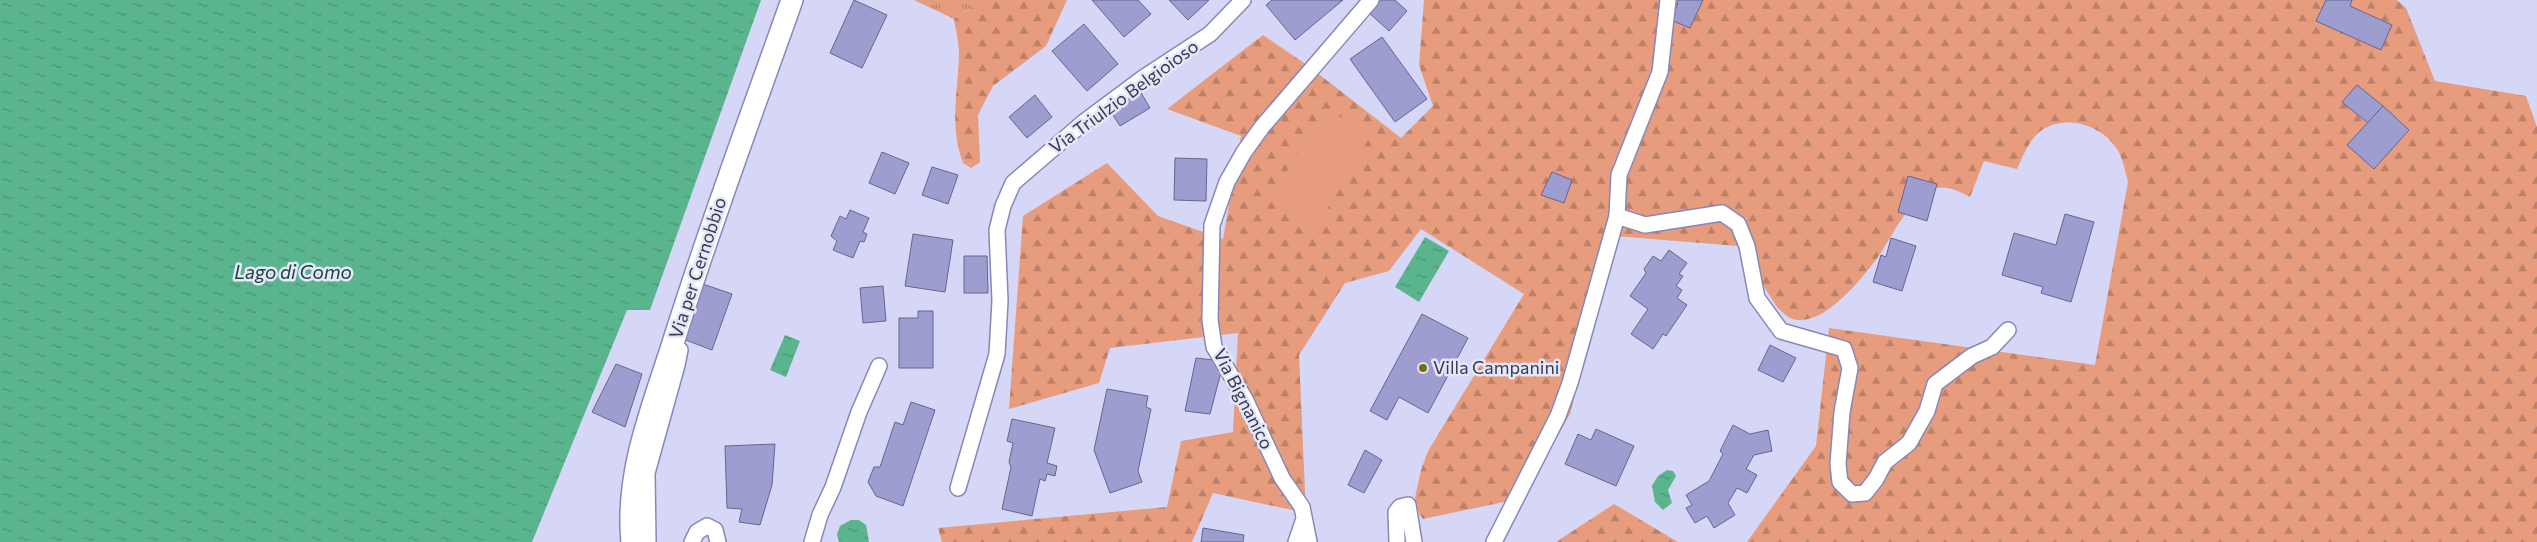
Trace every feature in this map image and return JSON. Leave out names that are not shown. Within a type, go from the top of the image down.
[{"type":"main road","name":"Via per Cernobbio","points":[[632,542],[634,472],[704,246],[792,0]]},
{"type":"street","name":"Via Triulzio Belgioioso","points":[[958,488],[998,354],[1000,301],[996,230],[1003,206],[1013,183],[1084,122],[1143,78],[1210,34],[1243,0]]},
{"type":"street","name":"Via Bignanico","points":[[1309,542],[1302,507],[1282,478],[1245,399],[1214,347],[1210,320],[1212,226],[1227,182],[1244,152],[1262,128],[1371,0]]},
{"type":"street","points":[[1494,542],[1558,416],[1617,216],[1619,175],[1660,72],[1668,0]]},
{"type":"street","points":[[1617,216],[1645,225],[1722,213],[1738,224],[1747,246],[1757,298],[1781,331],[1844,349],[1850,368],[1842,412],[1838,464],[1840,482],[1852,494],[1865,493],[1876,479],[1885,462],[1909,443],[1927,411],[1935,384],[1972,356],[1992,347],[2008,330]]},
{"type":"street","points":[[648,542],[647,473],[680,350],[672,348]]},
{"type":"street","points":[[812,542],[859,412],[879,366]]},
{"type":"street","points":[[1397,542],[1396,512],[1400,507],[1408,505],[1414,542]]},
{"type":"street","points":[[1296,542],[1304,518]]},
{"type":"street","points":[[692,542],[697,532],[707,526],[715,530],[718,542]]},
{"type":"green space","points":[[914,0],[974,0],[971,8],[954,19]]},
{"type":"green space","points":[[974,0],[1067,0],[1046,46],[993,86],[978,115],[980,162],[971,168],[963,163],[956,135],[955,109],[959,54],[954,19],[971,8]]},
{"type":"green space","points":[[1424,0],[2397,0],[2406,8],[2435,81],[2526,96],[2537,127],[2537,542],[1747,542],[1816,446],[1829,328],[2095,365],[2128,182],[2121,157],[2110,141],[2093,128],[2083,124],[2062,123],[2051,125],[2038,133],[2027,148],[2017,169],[1984,161],[1970,197],[1954,190],[1937,188],[1928,191],[1919,198],[1904,216],[1880,254],[1855,285],[1833,306],[1810,319],[1793,319],[1777,307],[1738,246],[1615,236],[1570,414],[1523,498],[1423,519],[1419,514],[1415,498],[1421,470],[1428,451],[1524,294],[1421,229],[1389,271],[1345,283],[1299,355],[1306,513],[1213,493],[1192,542],[942,542],[938,528],[1167,507],[1181,441],[1233,432],[1238,333],[1110,348],[1099,383],[1009,409],[1023,216],[1107,163],[1158,216],[1223,239],[1241,136],[1167,109],[1263,35],[1307,65],[1401,138],[1433,106],[1419,65]]},
{"type":"green space","points":[[1325,108],[1371,135],[1315,229],[1269,201]]},
{"type":"green space","points":[[1614,504],[1678,542],[1556,542]]},
{"type":"water","name":"Lago di Como","points":[[0,0],[761,0],[650,310],[627,310],[532,542],[0,542]]},
{"type":"water","points":[[1425,237],[1449,251],[1419,302],[1395,287]]},
{"type":"water","points":[[785,335],[800,341],[786,377],[770,370]]},
{"type":"water","points":[[1667,470],[1673,471],[1676,476],[1668,490],[1672,503],[1663,510],[1655,502],[1652,486],[1658,476]]},
{"type":"water","points":[[851,520],[859,520],[866,525],[869,542],[839,542],[837,534],[840,526]]},
{"type":"building","points":[[854,0],[887,15],[862,68],[830,53]]},
{"type":"building","points":[[1092,0],[1138,0],[1151,14],[1124,37]]},
{"type":"building","points":[[1169,0],[1209,0],[1188,20]]},
{"type":"building","points":[[1272,0],[1343,0],[1295,40],[1266,5]]},
{"type":"building","points":[[1377,0],[1395,0],[1407,11],[1389,31],[1367,11]]},
{"type":"building","points":[[1675,0],[1703,0],[1690,28],[1671,20],[1678,3]]},
{"type":"building","points":[[2326,0],[2352,0],[2350,6],[2392,25],[2381,50],[2316,21]]},
{"type":"building","points":[[1084,24],[1118,64],[1087,91],[1052,51]]},
{"type":"building","points":[[1382,37],[1427,99],[1395,122],[1350,59]]},
{"type":"building","points":[[2357,85],[2383,106],[2368,123],[2342,102]]},
{"type":"building","points":[[1140,91],[1150,108],[1120,126],[1109,109]]},
{"type":"building","points":[[1035,95],[1052,117],[1027,138],[1009,117]]},
{"type":"building","points":[[2383,106],[2409,130],[2374,169],[2347,145]]},
{"type":"building","points":[[882,152],[909,163],[895,194],[869,183]]},
{"type":"building","points":[[1175,158],[1207,159],[1206,201],[1174,200]]},
{"type":"building","points":[[932,167],[958,175],[948,204],[922,195]]},
{"type":"building","points":[[1552,172],[1572,180],[1564,203],[1541,195]]},
{"type":"building","points":[[1908,176],[1937,184],[1927,221],[1898,212]]},
{"type":"building","points":[[850,210],[869,218],[863,232],[867,234],[864,242],[860,241],[853,258],[833,250],[837,241],[831,236],[840,216],[846,219]]},
{"type":"building","points":[[2065,214],[2094,222],[2071,302],[2041,293],[2043,287],[2002,275],[2014,233],[2056,245]]},
{"type":"building","points":[[913,234],[953,240],[945,292],[905,286]]},
{"type":"building","points":[[1891,238],[1916,246],[1902,291],[1873,282],[1881,255],[1886,257]]},
{"type":"building","points":[[1669,250],[1687,263],[1679,274],[1683,276],[1676,286],[1682,290],[1677,298],[1687,305],[1666,336],[1663,334],[1653,349],[1631,334],[1648,309],[1630,296],[1646,273],[1644,269],[1653,256],[1661,261]]},
{"type":"building","points":[[964,256],[987,256],[988,293],[964,293]]},
{"type":"building","points":[[697,282],[732,294],[712,350],[678,337]]},
{"type":"building","points":[[883,286],[886,321],[863,323],[860,288]]},
{"type":"building","points":[[918,311],[933,311],[933,368],[899,368],[899,318],[918,318]]},
{"type":"building","name":"Villa Campanini","points":[[1422,314],[1468,338],[1428,413],[1399,397],[1387,420],[1370,411]]},
{"type":"building","points":[[1770,345],[1796,358],[1783,382],[1758,370]]},
{"type":"building","points":[[1196,358],[1213,360],[1221,372],[1210,414],[1185,411]]},
{"type":"building","points":[[616,364],[642,374],[625,427],[592,412]]},
{"type":"building","points":[[1107,389],[1148,396],[1146,407],[1151,409],[1138,471],[1142,482],[1110,493],[1094,450]]},
{"type":"building","points":[[911,402],[935,410],[903,506],[876,496],[868,482],[874,467],[880,467],[895,422],[903,425]]},
{"type":"building","points":[[1012,419],[1055,428],[1047,463],[1057,466],[1055,476],[1047,474],[1045,481],[1040,479],[1032,516],[1002,509],[1011,467],[1009,462],[1013,443],[1007,441]]},
{"type":"building","points":[[1733,425],[1750,434],[1768,430],[1772,451],[1754,455],[1746,469],[1757,475],[1747,493],[1737,488],[1728,503],[1735,515],[1714,528],[1707,516],[1695,523],[1686,508],[1692,505],[1686,495],[1709,481],[1723,454],[1720,451]]},
{"type":"building","points":[[1596,429],[1634,446],[1616,486],[1565,464],[1578,434],[1591,440]]},
{"type":"building","points":[[775,444],[772,485],[760,525],[739,522],[742,509],[727,508],[725,446]]},
{"type":"building","points":[[1365,450],[1382,460],[1364,493],[1348,485]]},
{"type":"building","points":[[1203,528],[1244,535],[1243,542],[1201,542]]},
{"type":"place","name":"Villa Campanini","points":[[1423,368]]}]
